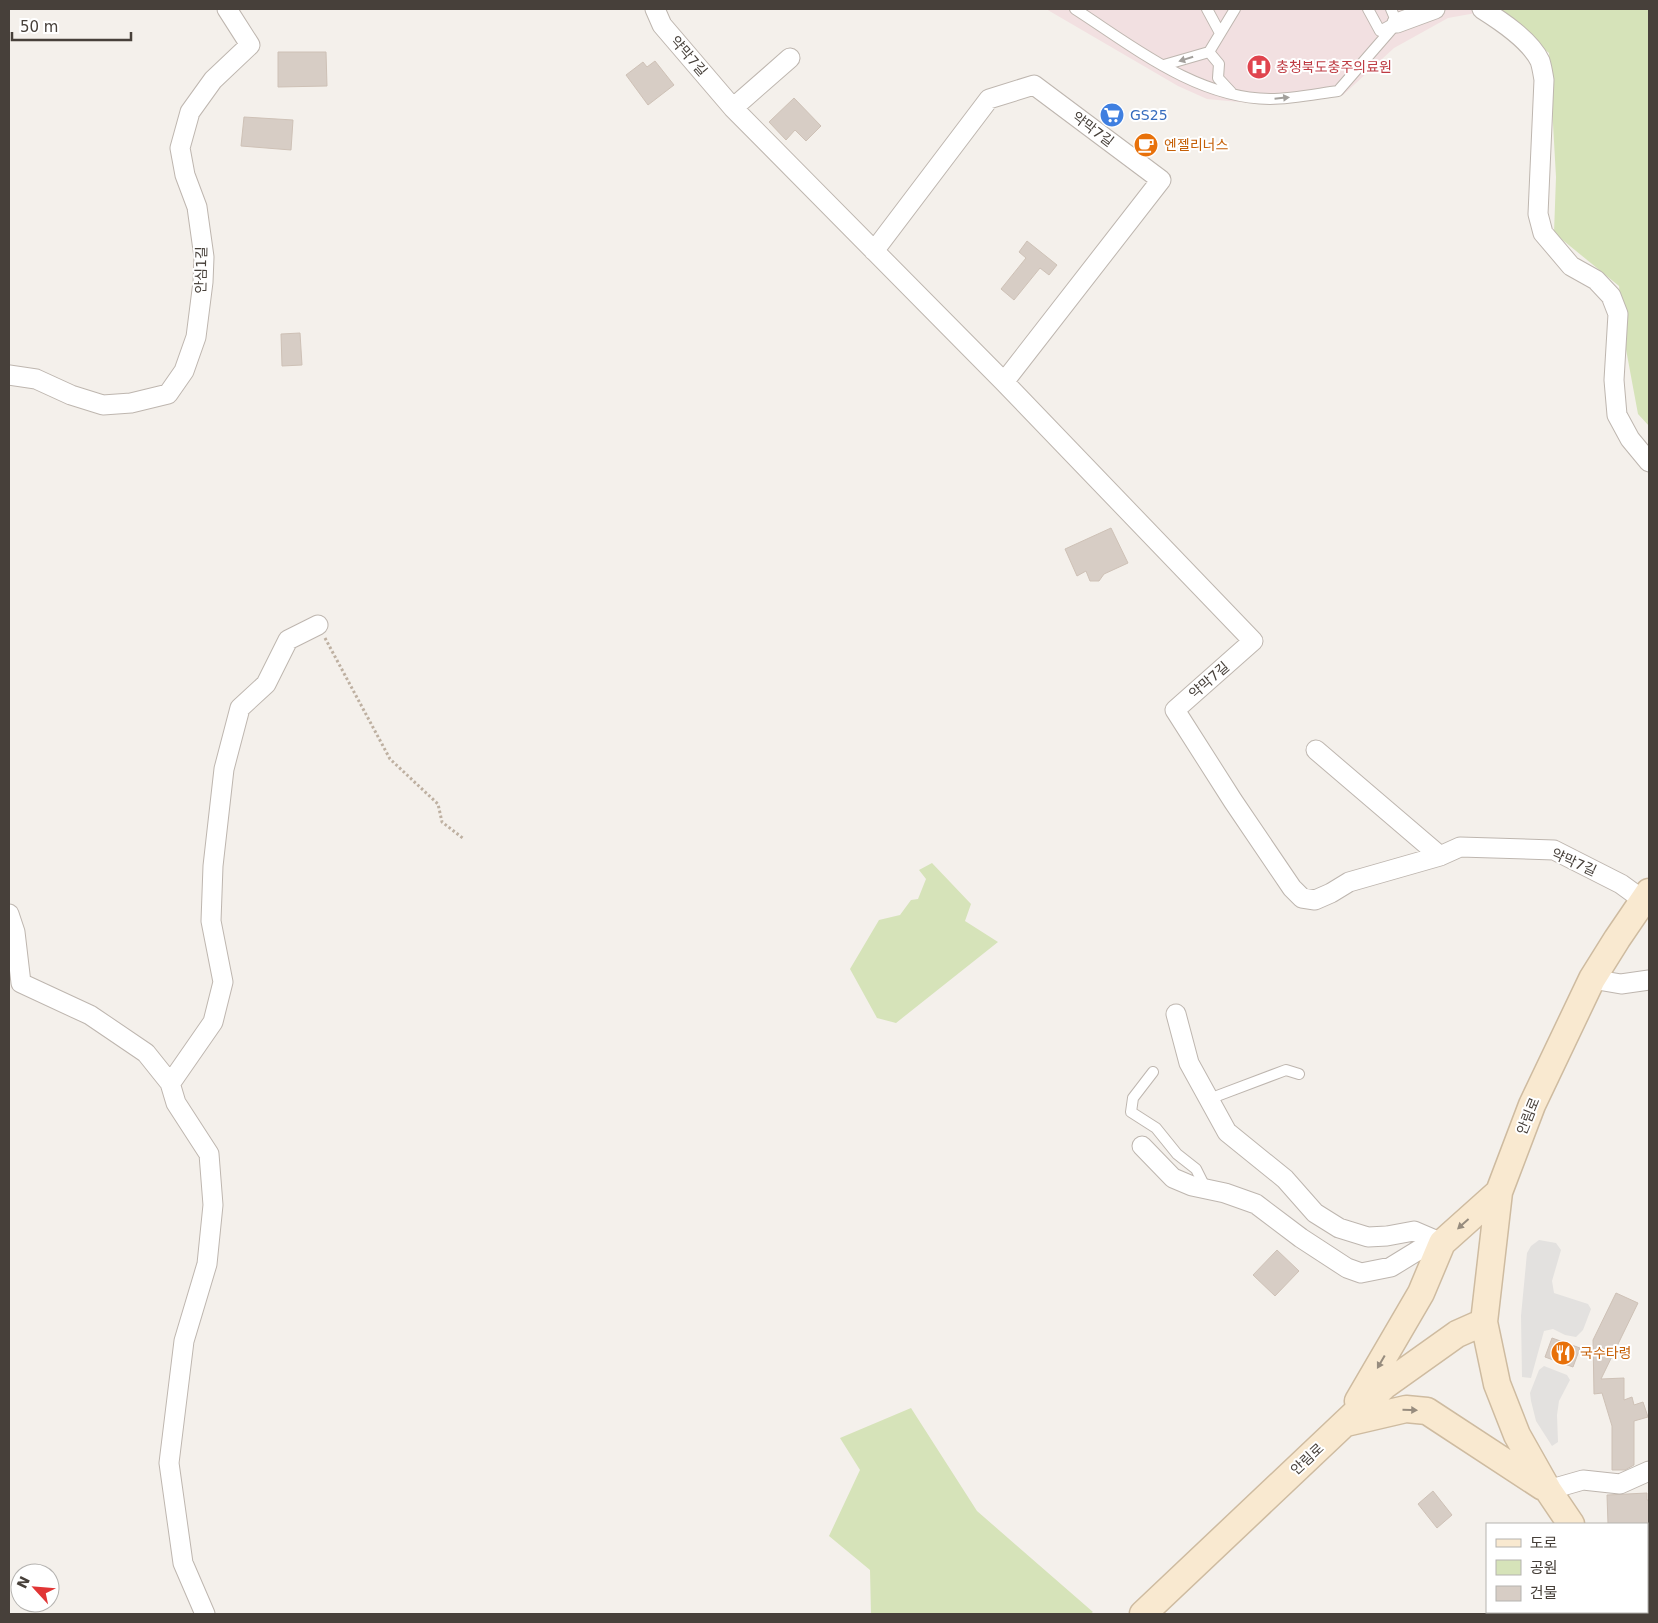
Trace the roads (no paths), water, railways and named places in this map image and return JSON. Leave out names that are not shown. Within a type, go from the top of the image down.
[{"type":"street","name":"안심1길","points":[[9,375],[36,379],[71,396],[103,406],[131,403],[168,394],[184,371],[196,337],[204,257],[197,207],[185,175],[180,148],[190,112],[213,80],[250,45],[226,9]]},
{"type":"street","name":"약막7길","points":[[655,9],[662,25],[733,108],[1004,382],[1254,641],[1175,710],[1233,801],[1292,888],[1302,898],[1315,900],[1349,882],[1440,856],[1460,847],[1554,850],[1646,896]]},
{"type":"street","points":[[1389,21],[1435,9]]},
{"type":"street","points":[[1482,9],[1498,19],[1530,45],[1540,62],[1544,80],[1538,214],[1543,233],[1571,266],[1596,280],[1611,296],[1618,314],[1614,380],[1617,415],[1630,439],[1649,462]]},
{"type":"street","points":[[733,108],[790,58]]},
{"type":"street","name":"약막7길","points":[[874,251],[989,99],[1034,85],[1161,180],[1004,382]]},
{"type":"street","points":[[170,1084],[213,1022],[223,982],[211,921],[213,866],[224,769],[240,708],[266,684],[288,640],[318,625]]},
{"type":"street","points":[[1316,750],[1440,856]]},
{"type":"street","name":"안림로","points":[[1570,1523],[1548,1490],[1517,1435],[1497,1384],[1484,1322],[1499,1192],[1532,1105],[1592,979],[1646,896]]},
{"type":"street","points":[[9,914],[15,932],[21,983],[90,1016],[146,1053],[170,1084],[176,1103],[209,1154],[213,1205],[207,1264],[184,1340],[169,1463],[182,1563],[205,1614]]},
{"type":"street","points":[[1592,979],[1621,984],[1649,980]]},
{"type":"street","points":[[1176,1014],[1189,1063],[1227,1132],[1285,1179],[1315,1213],[1339,1228],[1368,1237],[1414,1231],[1439,1241]]},
{"type":"street","points":[[1142,1146],[1173,1178],[1192,1186],[1225,1193],[1256,1204],[1301,1238],[1347,1268],[1361,1273],[1391,1267],[1439,1241],[1499,1192]]},
{"type":"street","points":[[1345,1423],[1421,1293],[1439,1241]]},
{"type":"street","name":"안림로","points":[[1143,1614],[1384,1386],[1457,1334],[1484,1322]]},
{"type":"street","points":[[1345,1423],[1406,1409],[1427,1411],[1548,1490],[1583,1480],[1620,1484],[1649,1471]]},
{"type":"lane","points":[[1075,9],[1183,78],[1233,94],[1270,99],[1338,92],[1389,21]]},
{"type":"lane","points":[[1207,9],[1220,33]]},
{"type":"lane","points":[[1164,65],[1209,52],[1235,9]]},
{"type":"lane","points":[[1368,9],[1389,21]]},
{"type":"lane","points":[[1338,92],[1389,21]]},
{"type":"lane","points":[[1209,52],[1219,64],[1218,78],[1233,94]]},
{"type":"lane","points":[[1209,1099],[1286,1070],[1299,1074]]},
{"type":"lane","points":[[1153,1072],[1133,1098],[1131,1112],[1156,1128],[1177,1154],[1196,1168],[1206,1189]]},
{"type":"place","name":"충청북도충주의료원","points":[[1259,67]]},
{"type":"place","name":"GS25","points":[[1112,115]]},
{"type":"place","name":"엔젤리너스","points":[[1146,145]]},
{"type":"place","name":"국수타령","points":[[1563,1353]]}]
